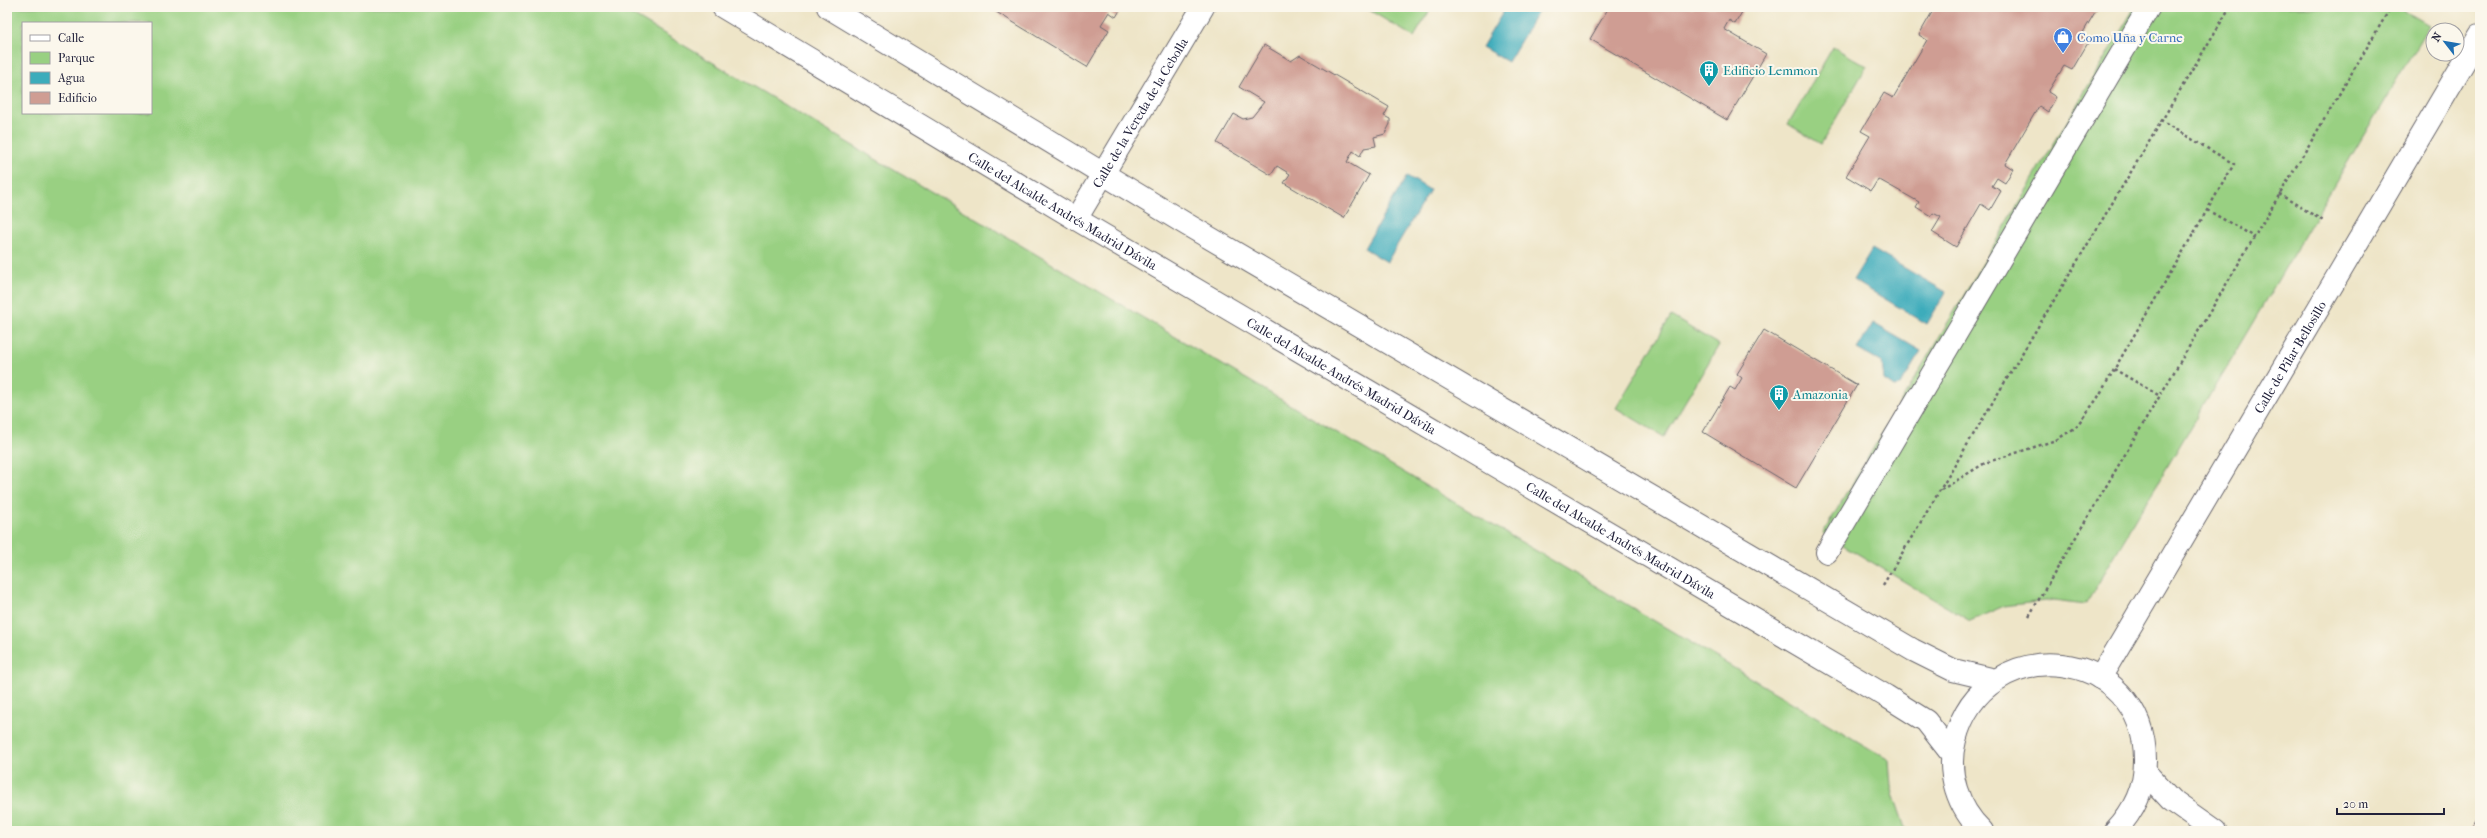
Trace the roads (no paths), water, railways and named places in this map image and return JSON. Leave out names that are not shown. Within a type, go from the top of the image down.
[{"type":"main road","name":"Calle del Alcalde Andrés Madrid Dávila","points":[[723,7],[1076,219],[1886,696],[1926,721],[1952,753]]},
{"type":"main road","points":[[828,7],[1104,173],[1192,228],[1913,650],[1953,670],[1995,680]]},
{"type":"main road","name":"Calle de la Vereda de la Cebolla","points":[[1076,219],[1203,7]]},
{"type":"main road","points":[[1826,552],[2149,7]]},
{"type":"main road","name":"Calle de Pilar Bellosillo","points":[[2100,678],[2480,35]]},
{"type":"main road","points":[[1975,828],[1960,801],[1953,777],[1952,753],[1959,724],[1974,699],[1995,680],[2014,670],[2036,665],[2058,664],[2080,668],[2100,678],[2117,692],[2131,709],[2141,729],[2145,750],[2145,772],[2138,798],[2125,820],[2115,831]]},
{"type":"main road","points":[[2145,772],[2171,800],[2215,831]]},
{"type":"water","points":[[1506,7],[1541,7],[1508,62],[1482,47]]},
{"type":"water","points":[[1407,176],[1430,190],[1387,262],[1364,248]]},
{"type":"water","points":[[1872,249],[1946,292],[1927,324],[1853,280]]},
{"type":"water","points":[[1873,323],[1921,351],[1900,386],[1894,387],[1884,380],[1882,363],[1857,349]]},
{"type":"place","name":"Como Uña y Carne","points":[[2063,54]]},
{"type":"place","name":"Edificio Lemmon","points":[[1709,87]]},
{"type":"place","name":"Amazonia","points":[[1779,411]]}]
